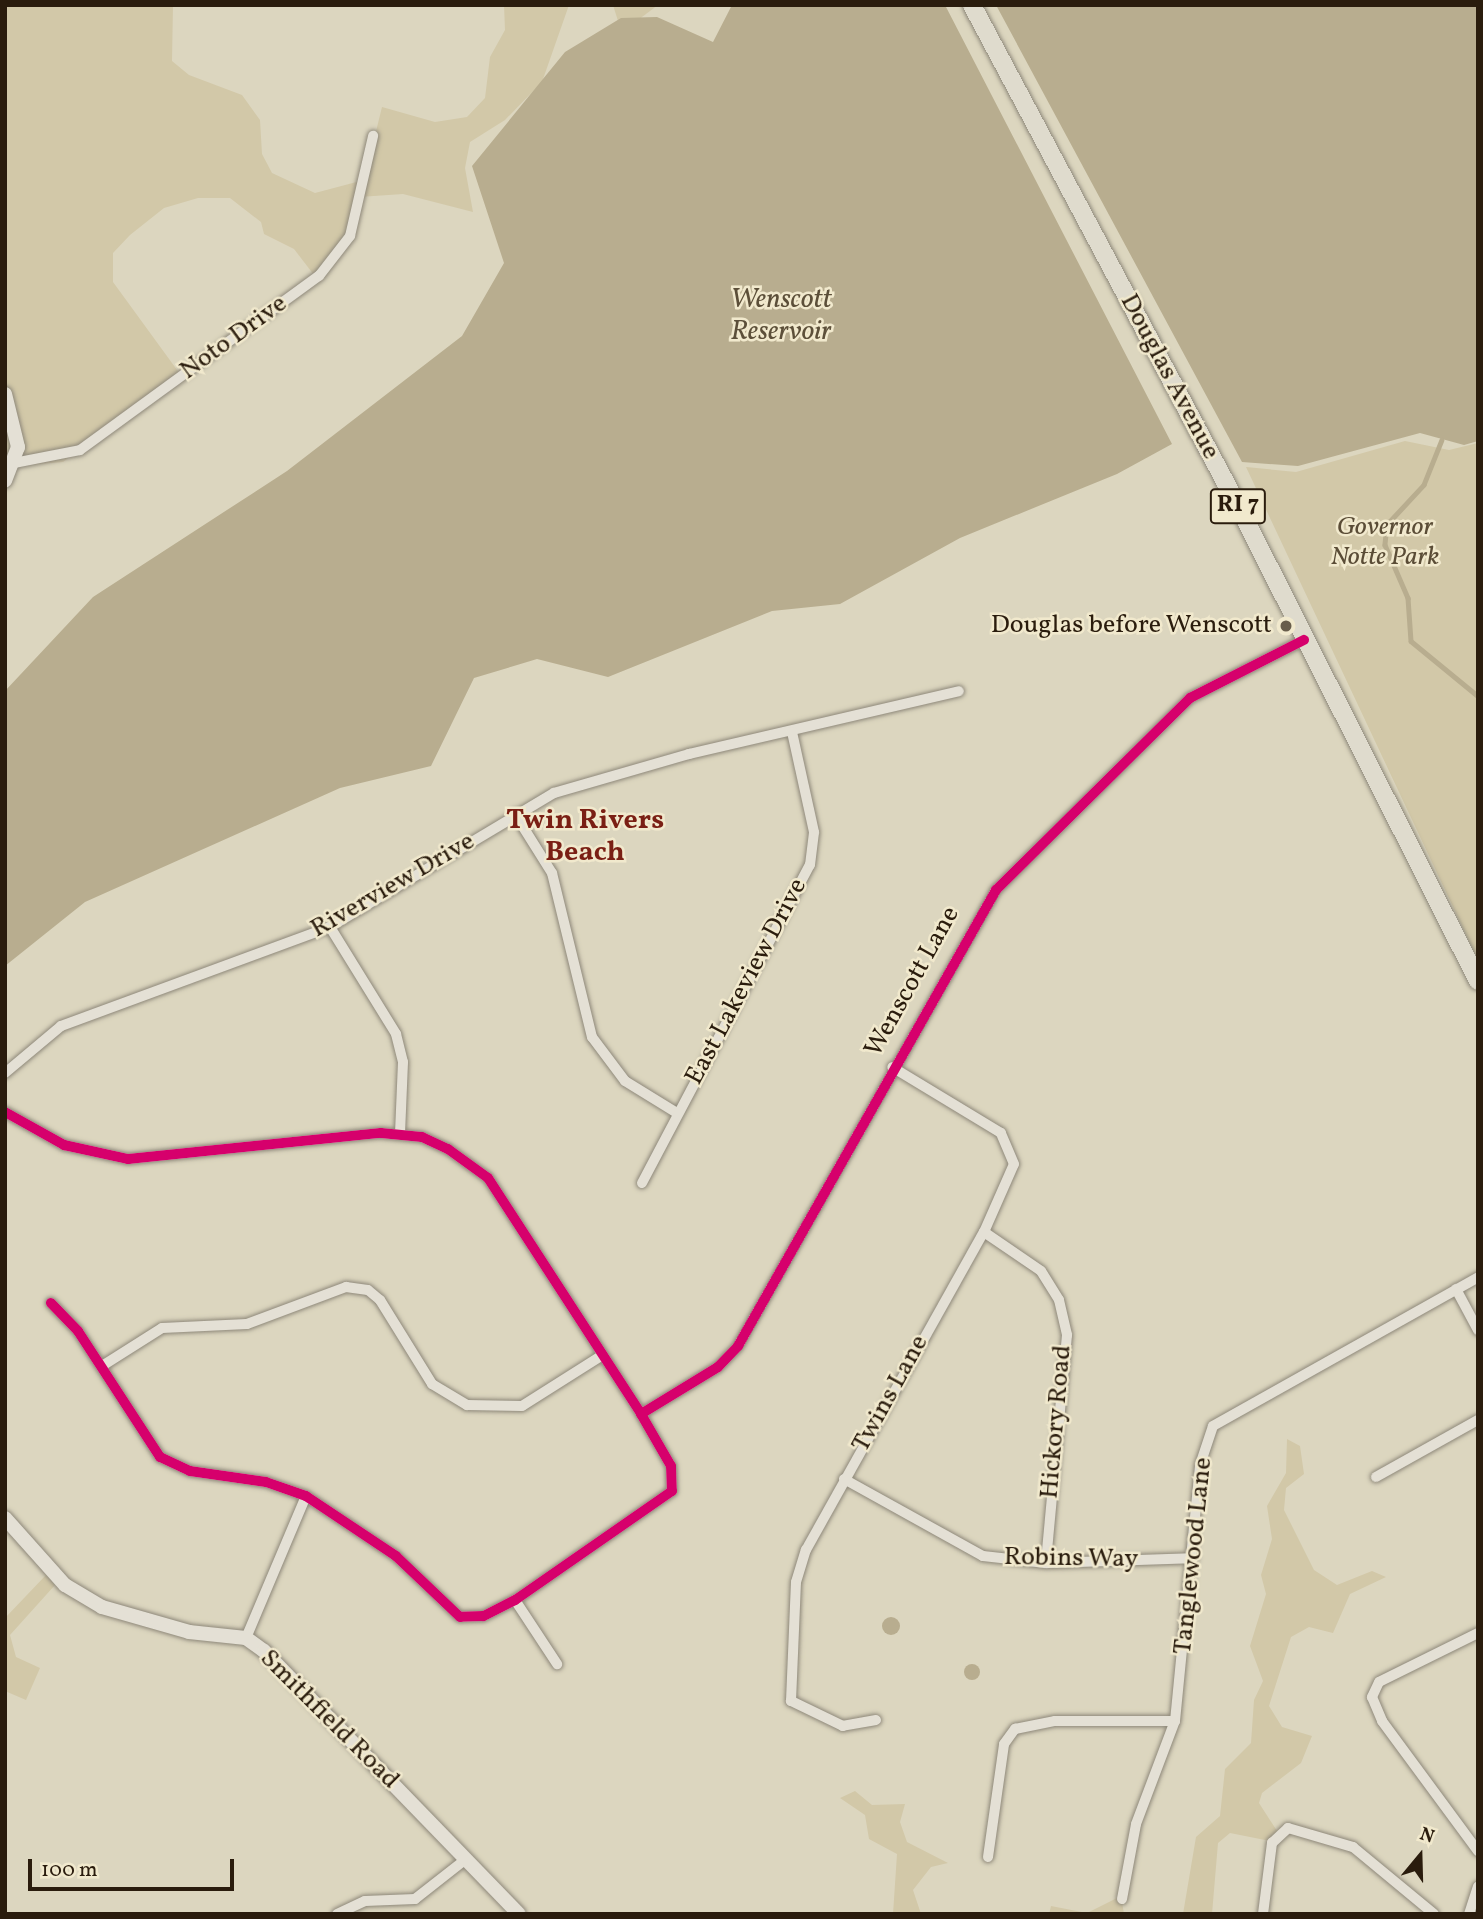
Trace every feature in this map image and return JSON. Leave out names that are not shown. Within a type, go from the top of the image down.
[{"type":"main road","name":"Douglas Avenue","points":[[972,5],[1304,640],[1478,981]]},
{"type":"street","name":"Noto Drive","points":[[14,463],[80,450],[334,262],[350,236],[373,136]]},
{"type":"street","points":[[5,394],[15,422],[14,463],[5,481]]},
{"type":"street","name":"Wenscott Lane","points":[[641,1414],[718,1367],[738,1346],[892,1067],[996,890],[1190,698],[1304,640]]},
{"type":"street","name":"Riverview Drive","points":[[5,1073],[61,1026],[330,927],[515,814],[596,780],[959,691]]},
{"type":"street","name":"East Lakeview Drive","points":[[642,1183],[810,865],[814,832],[792,732]]},
{"type":"street","points":[[515,814],[552,873],[586,1018],[602,1056],[637,1091],[677,1113]]},
{"type":"street","points":[[330,927],[396,1034],[402,1062],[400,1133]]},
{"type":"street","name":"Twins Lane","points":[[876,1720],[843,1727],[799,1709],[788,1685],[796,1582],[844,1479],[984,1232],[1010,1181],[1010,1148],[1001,1133],[892,1067]]},
{"type":"street","points":[[5,1112],[64,1145],[128,1160],[326,1135],[400,1133],[448,1149],[488,1178],[641,1414],[671,1466],[669,1498],[515,1600],[483,1616],[460,1617],[396,1556],[306,1496],[266,1482],[190,1471],[160,1457],[102,1366],[51,1303]]},
{"type":"street","name":"Hickory Road","points":[[984,1232],[1041,1270],[1059,1300],[1067,1335],[1046,1563]]},
{"type":"street","name":"Tanglewood Lane","points":[[1122,1899],[1136,1824],[1175,1721],[1194,1558],[1200,1465],[1213,1426],[1478,1277]]},
{"type":"street","points":[[102,1366],[162,1328],[247,1324],[346,1287],[369,1290],[380,1300],[432,1384],[467,1405],[522,1406],[601,1356]]},
{"type":"street","points":[[1456,1289],[1478,1330]]},
{"type":"street","points":[[1376,1477],[1478,1420]]},
{"type":"street","name":"Robins Way","points":[[844,1479],[984,1556],[1046,1563],[1194,1558]]},
{"type":"street","points":[[246,1638],[306,1496]]},
{"type":"street","name":"Smithfield Road","points":[[5,1518],[65,1585],[102,1607],[189,1632],[246,1638],[519,1914]]},
{"type":"street","points":[[515,1600],[557,1664]]},
{"type":"street","points":[[1478,1633],[1379,1682],[1372,1697],[1382,1721],[1478,1851]]},
{"type":"street","points":[[988,1857],[996,1780],[1004,1744],[1015,1728],[1055,1721],[1175,1721]]},
{"type":"street","points":[[1263,1914],[1272,1843],[1288,1828],[1353,1847],[1433,1914]]},
{"type":"street","points":[[337,1914],[365,1900],[415,1899],[466,1859]]},
{"type":"street","points":[[1469,1914],[1478,1886]]},
{"type":"green space","points":[[5,5],[173,5],[172,61],[189,75],[242,95],[260,120],[262,154],[272,173],[315,193],[364,180],[382,107],[435,122],[467,117],[485,98],[490,57],[505,30],[504,5],[569,5],[542,82],[505,120],[470,142],[465,168],[473,212],[403,194],[359,197],[351,231],[314,275],[294,249],[264,234],[261,222],[230,198],[198,198],[164,208],[130,235],[113,253],[113,282],[180,374],[63,462],[14,466],[5,480]]},
{"type":"green space","points":[[613,5],[658,5],[638,20],[618,21]]},
{"type":"green space","name":"Governor Notte Park","points":[[1405,441],[1449,450],[1478,443],[1478,960],[1246,467],[1296,472]]},
{"type":"green space","points":[[1287,1439],[1300,1446],[1304,1474],[1286,1488],[1284,1510],[1314,1570],[1337,1585],[1372,1571],[1386,1577],[1350,1594],[1333,1633],[1309,1627],[1291,1637],[1269,1706],[1282,1727],[1312,1736],[1301,1763],[1262,1793],[1259,1803],[1279,1834],[1270,1841],[1230,1833],[1218,1843],[1212,1914],[1183,1914],[1196,1837],[1220,1816],[1225,1769],[1251,1743],[1254,1700],[1263,1681],[1250,1646],[1266,1594],[1261,1575],[1272,1539],[1267,1506],[1286,1473]]},
{"type":"green space","points":[[46,1575],[55,1585],[10,1635],[16,1657],[40,1668],[26,1700],[5,1691],[5,1618]]},
{"type":"green space","points":[[855,1791],[872,1805],[905,1804],[900,1822],[907,1842],[948,1863],[931,1867],[913,1890],[921,1914],[893,1914],[897,1854],[869,1839],[865,1815],[840,1798]]},
{"type":"green space","points":[[1121,1896],[1124,1914],[1049,1914],[1051,1906],[1087,1913]]},
{"type":"water","name":"Wenscott Reservoir","points":[[732,5],[945,5],[1172,444],[1117,474],[960,538],[840,604],[772,611],[608,677],[537,659],[474,678],[431,766],[340,788],[85,902],[5,966],[5,691],[93,597],[287,471],[462,336],[504,263],[472,166],[565,52],[621,18],[657,17],[713,42]]},
{"type":"water","points":[[996,5],[1478,5],[1478,441],[1464,445],[1420,433],[1298,466],[1242,462]]},
{"type":"water","points":[[891,1617],[897,1620],[900,1626],[897,1632],[891,1635],[885,1632],[882,1626],[885,1620]]},
{"type":"water","points":[[969,1664],[975,1664],[980,1672],[978,1678],[969,1680],[964,1675],[964,1669]]},
{"type":"waterway","points":[[1442,440],[1424,485],[1387,525],[1385,545],[1408,598],[1411,641],[1478,696]]},
{"type":"cycle path","points":[[641,1414],[718,1367],[738,1346],[996,890],[1190,698],[1304,640]]},
{"type":"cycle path","points":[[5,1112],[64,1145],[128,1159],[381,1133],[422,1137],[448,1149],[488,1178],[641,1414],[671,1466],[672,1491],[515,1600],[483,1616],[460,1617],[396,1556],[306,1496],[266,1482],[190,1471],[160,1457],[78,1331],[51,1303]]},
{"type":"place","name":"Douglas before Wenscott","points":[[1286,626]]},
{"type":"district","name":"Twin Rivers Beach","points":[[585,837]]}]
